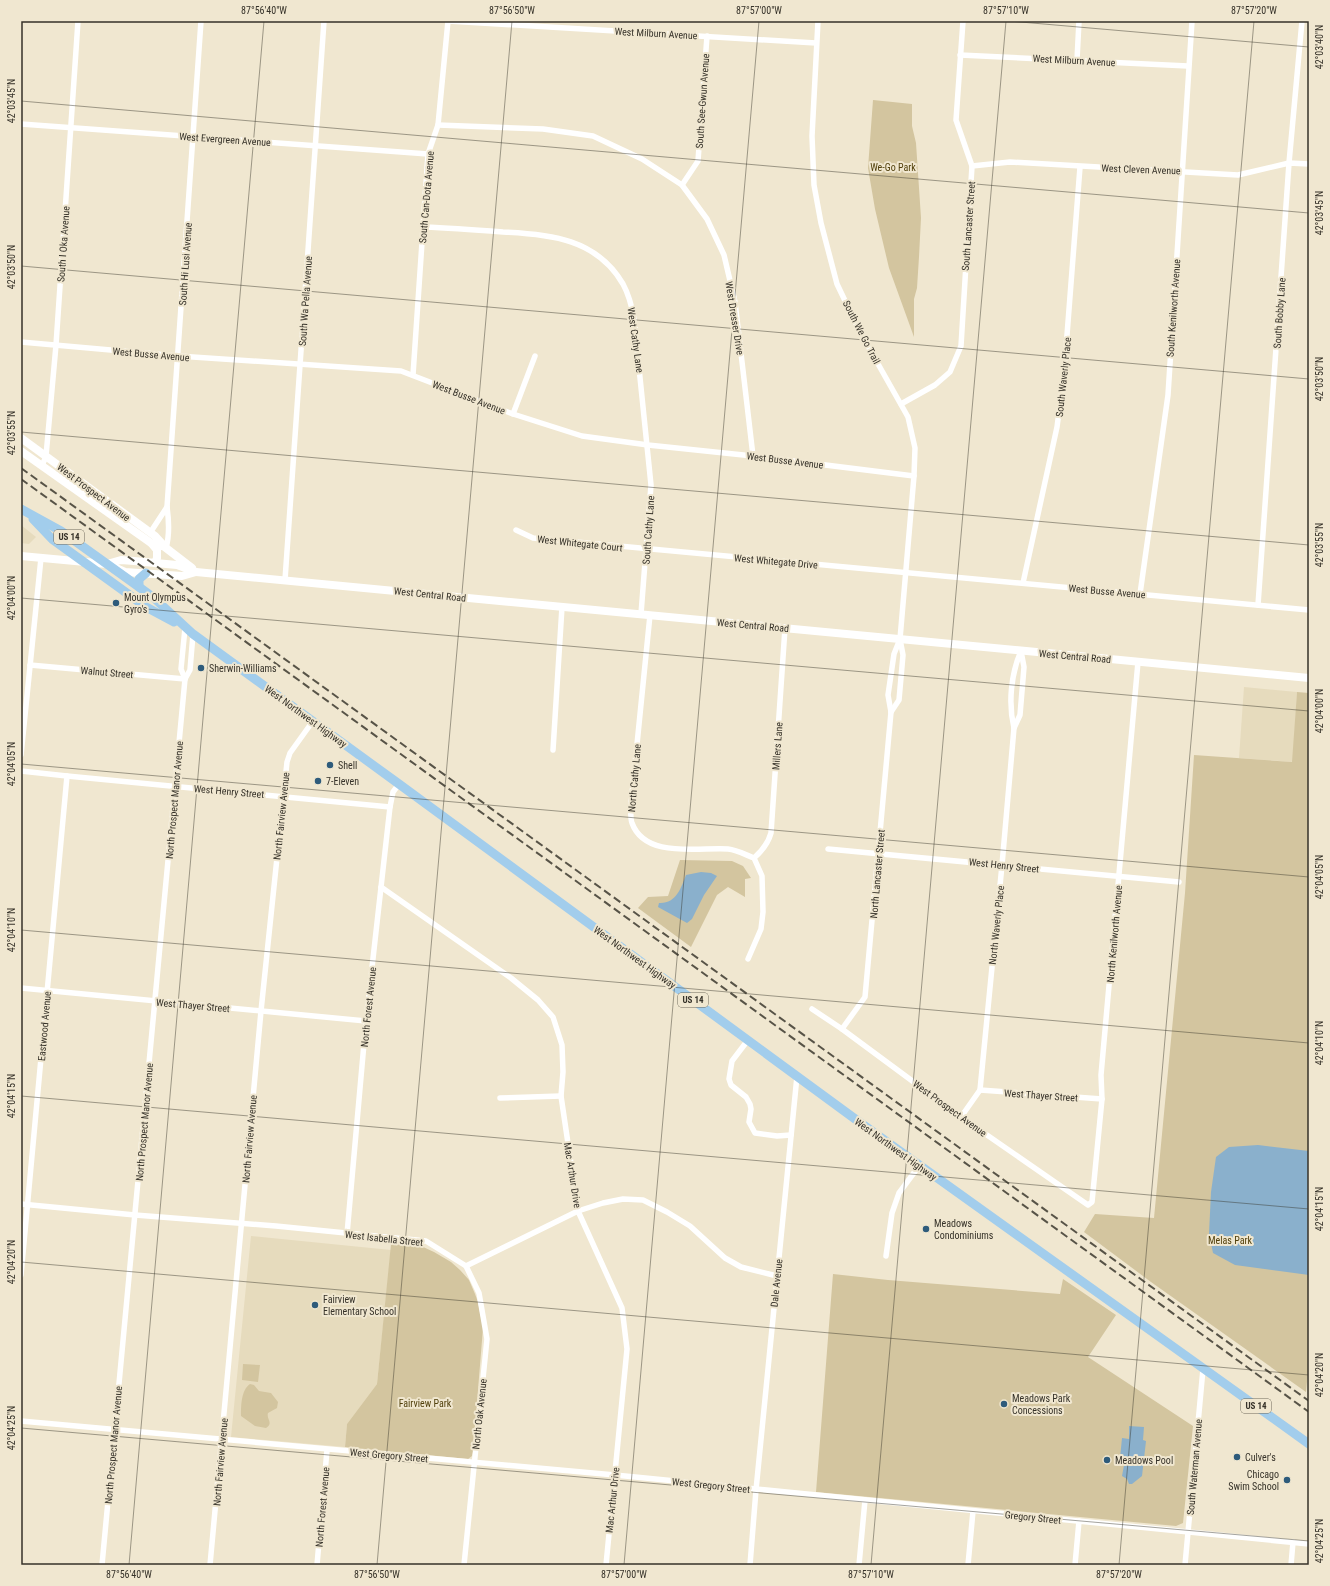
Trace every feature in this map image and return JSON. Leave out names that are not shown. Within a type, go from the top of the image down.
[{"type":"main road","name":"West Prospect Avenue","points":[[21,438],[150,533],[196,572]]},
{"type":"main road","name":"West Prospect Avenue","points":[[21,451],[151,543],[166,548]]},
{"type":"main road","name":"West Northwest Highway","points":[[24,512],[52,539],[146,607],[185,628]]},
{"type":"main road","name":"West Northwest Highway","points":[[24,512],[61,531],[139,587],[154,598],[193,634],[919,1166],[1203,1369]]},
{"type":"main road","points":[[151,543],[157,550],[157,558],[155,563]]},
{"type":"main road","name":"West Central Road","points":[[21,556],[107,564],[125,572],[182,576],[196,572]]},
{"type":"main road","name":"West Central Road","points":[[107,564],[121,560],[155,563],[177,566],[196,572],[1309,678]]},
{"type":"main road","points":[[139,587],[139,579],[146,573]]},
{"type":"main road","name":"US 14","points":[[1203,1369],[1309,1444]]},
{"type":"street","name":"South I Oka Avenue","points":[[42,466],[46,456],[56,345],[78,21]]},
{"type":"street","name":"South Hi Lusi Avenue","points":[[166,548],[170,521],[167,507],[201,21]]},
{"type":"street","name":"South Wa Pella Avenue","points":[[285,580],[324,21]]},
{"type":"street","name":"West Milburn Avenue","points":[[448,21],[816,43]]},
{"type":"street","name":"South Can-Dota Avenue","points":[[413,375],[428,154],[438,126],[448,21]]},
{"type":"street","name":"South We Go Trail","points":[[818,21],[812,136],[814,185],[821,223],[837,284],[860,332],[908,417],[915,448],[900,639]]},
{"type":"street","name":"South Lancaster Street","points":[[901,404],[935,385],[950,372],[961,346],[972,166],[956,120],[963,21]]},
{"type":"street","points":[[1077,60],[1079,21]]},
{"type":"street","name":"South Kenilworth Avenue","points":[[1140,594],[1168,395],[1192,21]]},
{"type":"street","name":"South Bobby Lane","points":[[1258,605],[1289,163],[1302,21]]},
{"type":"street","name":"South See-Gwun Avenue","points":[[682,185],[698,161],[707,36]]},
{"type":"street","name":"West Milburn Avenue","points":[[960,55],[1188,66]]},
{"type":"street","name":"West Evergreen Avenue","points":[[21,124],[428,154]]},
{"type":"street","name":"West Dresser Drive","points":[[438,126],[543,129],[593,136],[642,159],[682,185],[707,219],[724,255],[735,302],[753,456]]},
{"type":"street","name":"West Cleven Avenue","points":[[972,166],[1010,162],[1238,175],[1289,163],[1309,164]]},
{"type":"street","name":"South Waverly Place","points":[[1023,583],[1057,427],[1064,374],[1080,167]]},
{"type":"street","name":"West Cathy Lane","points":[[424,227],[521,233],[554,237],[578,243],[594,252],[607,263],[623,283],[630,299],[634,319],[648,445]]},
{"type":"street","name":"West Busse Avenue","points":[[21,342],[178,356],[401,371],[513,414],[582,436],[914,476]]},
{"type":"street","points":[[513,414],[535,356]]},
{"type":"street","name":"South Cathy Lane","points":[[641,614],[651,485],[648,445]]},
{"type":"street","name":"South Hi Lusi Avenue","points":[[150,533],[167,507]]},
{"type":"street","name":"West Whitegate Court","points":[[516,530],[533,538],[646,549]]},
{"type":"street","name":"West Whitegate Drive","points":[[646,549],[905,572]]},
{"type":"street","points":[[21,754],[41,558]]},
{"type":"street","name":"West Busse Avenue","points":[[905,572],[1309,610]]},
{"type":"street","points":[[553,750],[562,607]]},
{"type":"street","name":"North Cathy Lane","points":[[650,615],[631,804],[631,822],[637,833],[642,837],[652,843],[669,848],[683,850],[728,849],[754,858]]},
{"type":"street","name":"North Prospect Manor Avenue","points":[[185,628],[181,669],[185,679]]},
{"type":"street","name":"Millers Lane","points":[[754,858],[765,847],[771,833],[785,628]]},
{"type":"street","name":"North Prospect Manor Avenue","points":[[102,1565],[185,679],[190,670],[193,634]]},
{"type":"street","name":"North Lancaster Street","points":[[842,1029],[865,997],[891,712],[888,695],[894,654],[900,639]]},
{"type":"street","name":"North Lancaster Street","points":[[891,712],[899,700],[903,655],[900,639]]},
{"type":"street","name":"North Waverly Place","points":[[1014,728],[1020,716],[1024,667],[1021,651]]},
{"type":"street","name":"North Waverly Place","points":[[961,1117],[980,1090],[1014,728],[1010,713],[1014,666],[1021,651]]},
{"type":"street","name":"North Kenilworth Avenue","points":[[1088,1205],[1093,1199],[1102,1099],[1101,1075],[1138,662]]},
{"type":"street","name":"Walnut Street","points":[[30,665],[185,679]]},
{"type":"street","name":"North Fairview Avenue","points":[[210,1565],[282,797],[288,757],[313,721]]},
{"type":"street","name":"West Henry Street","points":[[21,771],[390,807]]},
{"type":"street","name":"Eastwood Avenue","points":[[21,1275],[67,776]]},
{"type":"street","name":"North Forest Avenue","points":[[348,1234],[366,1021],[390,807],[393,792],[399,784]]},
{"type":"street","name":"West Henry Street","points":[[828,849],[1179,882]]},
{"type":"street","points":[[748,959],[761,928],[763,912],[762,876],[754,858]]},
{"type":"street","name":"Mac Arthur Drive","points":[[381,887],[511,978],[538,1000],[553,1017],[562,1045],[564,1072],[561,1096],[578,1211],[622,1308],[627,1348],[606,1565]]},
{"type":"street","name":"West Thayer Street","points":[[21,988],[366,1021]]},
{"type":"street","name":"West Prospect Avenue","points":[[812,1009],[842,1029],[961,1117],[1088,1205]]},
{"type":"street","points":[[748,1040],[732,1061],[729,1079],[731,1085],[746,1097],[750,1104],[751,1109],[749,1122],[755,1133],[777,1136],[791,1135]]},
{"type":"street","name":"Dale Avenue","points":[[750,1565],[756,1490],[797,1076]]},
{"type":"street","name":"West Thayer Street","points":[[980,1090],[1102,1099]]},
{"type":"street","points":[[500,1098],[561,1096]]},
{"type":"street","points":[[886,1256],[892,1213],[899,1193],[919,1166]]},
{"type":"street","points":[[466,1266],[578,1211],[603,1203],[623,1199],[643,1200],[668,1212],[690,1226],[708,1244],[730,1261],[741,1267],[777,1276]]},
{"type":"street","name":"West Isabella Street","points":[[21,1204],[135,1216],[426,1241],[466,1266]]},
{"type":"street","name":"North Oak Avenue","points":[[464,1565],[487,1339],[479,1293],[466,1266]]},
{"type":"street","name":"South Waterman Avenue","points":[[1185,1565],[1203,1369]]},
{"type":"street","name":"West Gregory Street","points":[[21,1421],[615,1475],[756,1490]]},
{"type":"street","name":"North Forest Avenue","points":[[317,1565],[327,1450]]},
{"type":"street","name":"Gregory Street","points":[[756,1490],[1309,1544]]},
{"type":"street","points":[[859,1565],[865,1500]]},
{"type":"street","points":[[968,1565],[973,1511]]},
{"type":"street","points":[[1075,1565],[1079,1521]]},
{"type":"street","points":[[1291,1565],[1293,1542]]},
{"type":"shaded area","points":[[21,525],[36,537],[29,544],[21,543]]},
{"type":"shaded area","points":[[1244,687],[1297,692],[1293,762],[1239,758]]},
{"type":"shaded area","name":"Fairview Elementary School","points":[[251,1236],[391,1250],[377,1384],[347,1424],[345,1447],[231,1437]]},
{"type":"green space","name":"We-Go Park","points":[[873,100],[912,104],[912,126],[916,143],[921,218],[917,288],[914,299],[914,337],[889,268],[875,209],[868,168]]},
{"type":"green space","name":"Melas Park","points":[[1297,692],[1309,693],[1309,1361],[1306,1392],[1151,1282],[1084,1232],[1095,1214],[1154,1218],[1185,893],[1194,755],[1292,762]]},
{"type":"green space","points":[[680,860],[732,861],[743,866],[751,878],[745,879],[745,897],[728,887],[717,895],[691,947],[638,908],[648,897],[668,896]]},
{"type":"green space","name":"Fairview Park","points":[[391,1244],[421,1246],[451,1262],[469,1280],[478,1302],[483,1328],[473,1452],[472,1456],[468,1459],[345,1447],[347,1424],[377,1384]]},
{"type":"green space","points":[[833,1274],[1060,1294],[1063,1279],[1116,1315],[1088,1357],[1193,1426],[1183,1523],[1176,1526],[816,1492]]},
{"type":"green space","points":[[243,1364],[260,1365],[258,1382],[242,1380]]},
{"type":"green space","points":[[250,1384],[254,1385],[259,1391],[271,1393],[278,1402],[277,1408],[268,1413],[270,1423],[266,1428],[255,1426],[241,1416],[243,1394]]},
{"type":"water","points":[[701,872],[711,873],[717,876],[704,895],[692,919],[687,923],[658,907],[659,903],[665,903],[674,898],[686,875]]},
{"type":"water","points":[[1258,1145],[1309,1151],[1309,1275],[1235,1265],[1213,1253],[1209,1234],[1211,1192],[1216,1157],[1229,1147]]},
{"type":"water","points":[[1129,1426],[1144,1427],[1143,1440],[1146,1441],[1142,1476],[1132,1484],[1129,1484],[1127,1479],[1122,1476],[1124,1465],[1120,1463],[1124,1458],[1120,1458],[1122,1438],[1129,1439]]},
{"type":"railway","points":[[21,468],[1309,1401]]},
{"type":"railway","points":[[21,479],[1309,1412]]},
{"type":"place","name":"Mount Olympus Gyro's","points":[[116,603]]},
{"type":"place","name":"Sherwin-Williams","points":[[201,668]]},
{"type":"place","name":"Shell","points":[[330,765]]},
{"type":"place","name":"7-Eleven","points":[[318,781]]},
{"type":"place","name":"Meadows Condominiums","points":[[926,1229]]},
{"type":"place","name":"Fairview Elementary School","points":[[315,1305]]},
{"type":"place","name":"Meadows Park Concessions","points":[[1004,1404]]},
{"type":"place","name":"Culver's","points":[[1237,1457]]},
{"type":"place","name":"Meadows Pool","points":[[1107,1460]]},
{"type":"place","name":"Chicago Swim School","points":[[1287,1480]]}]
